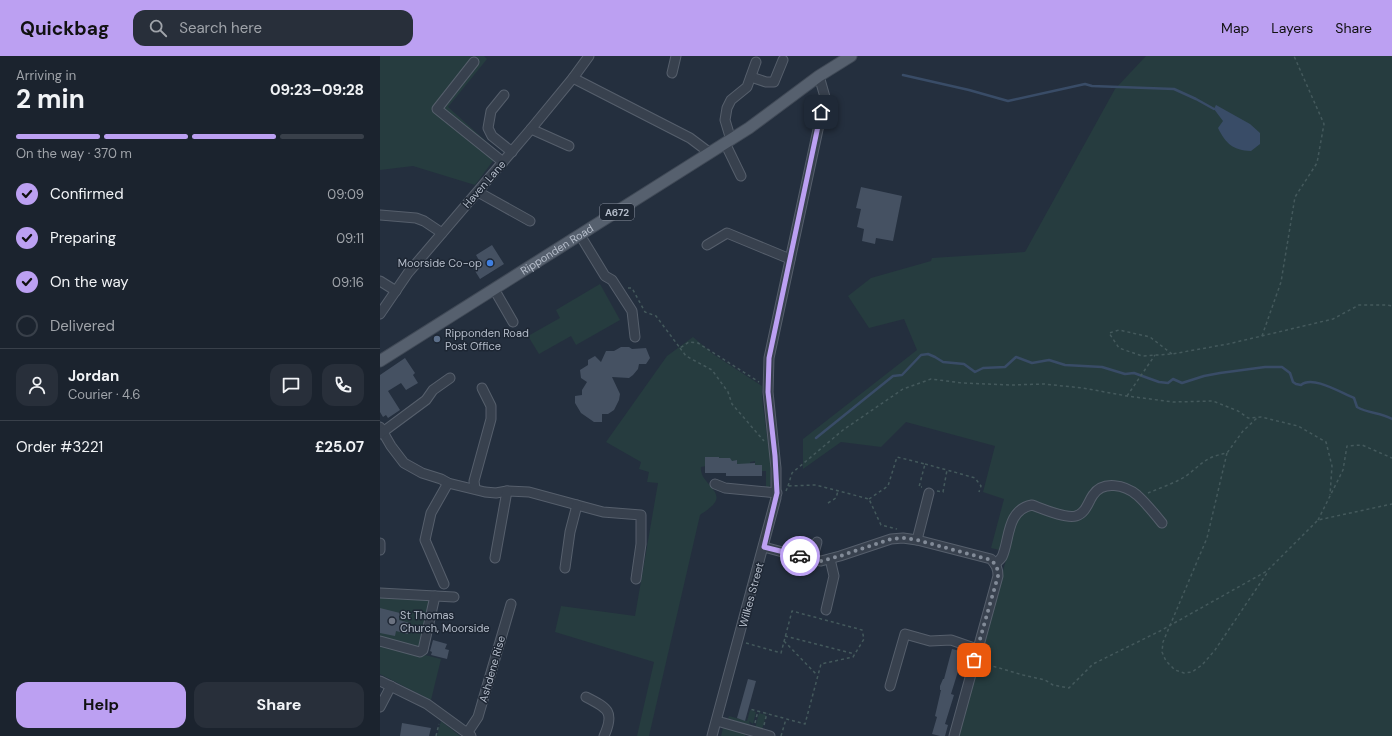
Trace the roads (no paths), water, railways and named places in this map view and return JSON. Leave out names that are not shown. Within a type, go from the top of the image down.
[{"type":"main road","name":"Ripponden Road","points":[[380,361],[728,142],[819,76],[851,56]]},
{"type":"street","name":"Haven Lane","points":[[380,314],[408,273],[512,152],[573,78],[589,56]]},
{"type":"street","points":[[672,73],[676,56]]},
{"type":"street","points":[[751,77],[766,82],[774,82],[783,60]]},
{"type":"street","points":[[474,62],[437,109],[503,162]]},
{"type":"street","points":[[741,176],[728,142],[725,120],[727,108],[731,100],[747,87],[756,62]]},
{"type":"street","name":"Wilkes Street","points":[[712,736],[764,547],[777,493],[768,386],[769,358],[824,98],[819,76]]},
{"type":"street","points":[[573,78],[690,138],[710,153]]},
{"type":"street","points":[[504,95],[491,111],[488,128],[492,136],[512,152]]},
{"type":"street","points":[[531,129],[569,146]]},
{"type":"street","points":[[478,192],[530,221]]},
{"type":"street","points":[[380,215],[416,218],[424,221],[442,233]]},
{"type":"street","points":[[707,246],[727,233],[790,259]]},
{"type":"street","points":[[580,235],[605,276],[612,280],[632,311],[635,337]]},
{"type":"street","points":[[380,281],[396,290]]},
{"type":"street","points":[[494,289],[513,322]]},
{"type":"street","points":[[450,378],[433,390],[426,400],[381,431],[390,446],[404,463],[422,473],[441,479],[448,483],[475,490],[496,493],[507,491],[529,492],[603,512],[641,515],[641,544],[636,579]]},
{"type":"street","points":[[475,490],[474,481],[491,419],[491,406],[482,388]]},
{"type":"street","points":[[444,584],[425,540],[431,513],[448,483]]},
{"type":"street","points":[[715,484],[725,488],[777,493]]},
{"type":"street","points":[[995,564],[1002,558],[1008,534],[1015,517],[1020,510],[1026,506],[1032,505],[1071,517],[1079,515],[1085,510],[1098,488],[1113,485],[1123,487],[1136,494],[1162,523]]},
{"type":"street","points":[[495,558],[507,491]]},
{"type":"street","points":[[917,540],[930,491]]},
{"type":"street","points":[[566,568],[570,532],[577,506]]},
{"type":"street","points":[[764,547],[821,561],[891,539],[905,538],[991,560],[998,569],[998,576],[954,736]]},
{"type":"street","points":[[812,560],[817,542]]},
{"type":"street","points":[[380,543],[380,550]]},
{"type":"street","points":[[826,610],[834,576],[830,559]]},
{"type":"street","points":[[380,593],[454,597]]},
{"type":"street","points":[[380,640],[420,652],[423,650],[435,596]]},
{"type":"street","name":"Ashdene Rise","points":[[469,734],[478,717],[511,604]]},
{"type":"street","points":[[890,686],[905,634],[930,641],[950,640],[977,648]]},
{"type":"street","points":[[380,680],[427,704],[469,734]]},
{"type":"street","points":[[380,707],[391,686]]},
{"type":"street","points":[[586,697],[604,707],[609,714],[609,725],[604,736]]},
{"type":"street","points":[[717,720],[762,734]]},
{"type":"water","points":[[1216,105],[1250,124],[1260,133],[1260,144],[1251,151],[1235,148],[1227,142],[1218,128],[1223,121],[1214,109]]},
{"type":"waterway","points":[[903,75],[969,90],[1008,101],[1085,84],[1092,86],[1174,89],[1214,109]]},
{"type":"waterway","points":[[816,438],[893,376],[902,375],[921,355],[928,354],[943,362],[964,364],[975,372],[983,368],[1005,367],[1016,357],[1032,363],[1049,360],[1065,365],[1102,367],[1125,374],[1134,373],[1159,382],[1168,383],[1173,379],[1182,383],[1220,373],[1265,367],[1282,367],[1290,373],[1293,382],[1296,384],[1301,385],[1306,382],[1320,383],[1354,398],[1357,407],[1392,419]]},
{"type":"place","name":"Moorside Co-op","points":[[490,263]]},
{"type":"place","name":"Ripponden Road Post Office","points":[[437,339]]},
{"type":"place","name":"St Thomas Church, Moorside","points":[[392,621]]}]
